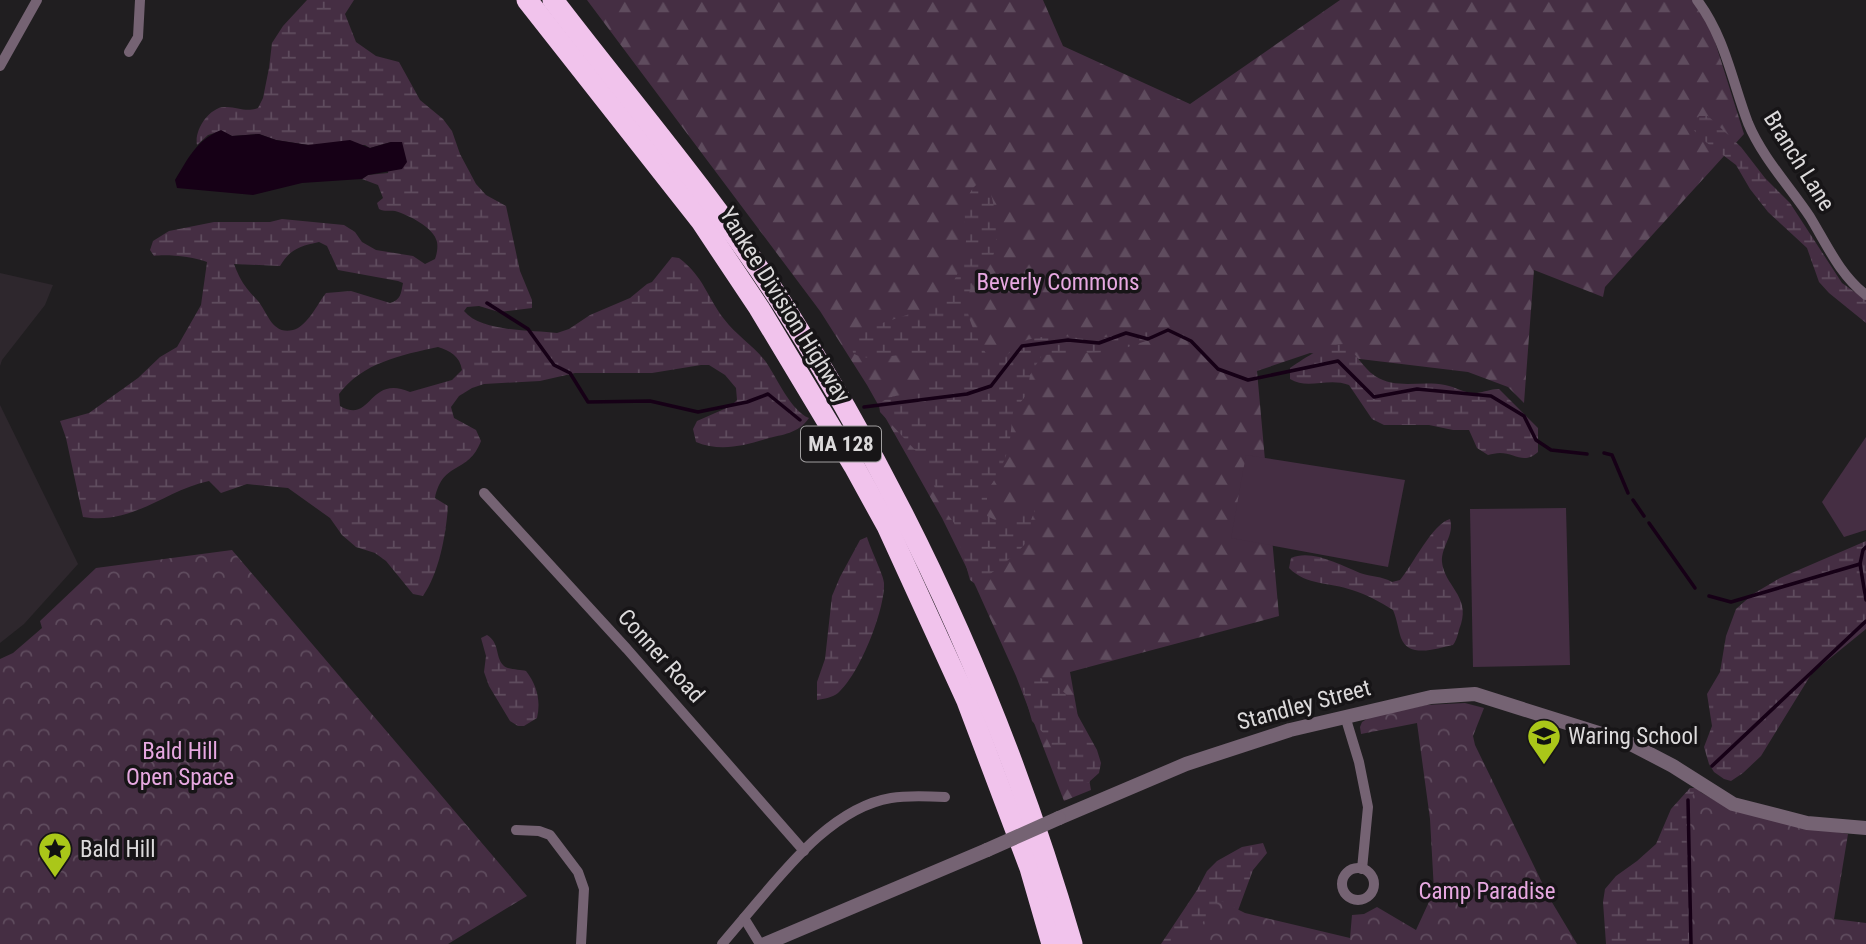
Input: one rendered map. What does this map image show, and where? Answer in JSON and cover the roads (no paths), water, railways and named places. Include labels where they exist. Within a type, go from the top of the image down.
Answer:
[{"type":"highway","name":"Yankee Division Highway","points":[[527,0],[701,220],[759,308],[854,466],[892,537],[967,701],[1030,868],[1052,944]]},
{"type":"highway","name":"Yankee Division Highway","points":[[553,0],[712,204],[781,302],[856,426],[914,536],[1001,730],[1050,866],[1072,944]]},
{"type":"street","points":[[0,66],[37,0]]},
{"type":"street","points":[[130,52],[138,37],[140,0]]},
{"type":"street","name":"Branch Lane","points":[[1697,0],[1711,18],[1726,53],[1734,86],[1750,127],[1811,219],[1827,249],[1857,288],[1866,295]]},
{"type":"street","name":"Conner Road","points":[[484,493],[627,649],[804,851]]},
{"type":"street","name":"Standley Street","points":[[763,944],[1197,760],[1290,730],[1431,697],[1475,694],[1627,742],[1733,804],[1807,823],[1866,828]]},
{"type":"street","points":[[1345,716],[1359,761],[1368,807],[1363,869]]},
{"type":"street","points":[[722,944],[804,851],[830,827],[870,803],[904,796],[945,797]]},
{"type":"street","points":[[516,830],[539,831],[550,835],[578,872],[584,889],[581,944]]},
{"type":"street","points":[[744,918],[763,944]]},
{"type":"waterway","points":[[487,303],[528,329],[554,365],[570,373],[588,402],[650,401],[698,412],[747,402],[768,394],[800,420]]},
{"type":"waterway","points":[[864,407],[967,394],[991,386],[1022,346],[1068,340],[1099,343],[1126,333],[1148,339],[1168,330],[1191,341],[1218,369],[1248,380],[1338,361],[1374,397],[1417,389],[1491,396],[1524,416],[1536,440],[1551,450],[1587,454]]},
{"type":"waterway","points":[[1604,453],[1612,455],[1628,493]]},
{"type":"waterway","points":[[1633,500],[1644,516]]},
{"type":"waterway","points":[[1649,523],[1695,588]]},
{"type":"waterway","points":[[1866,547],[1860,564],[1866,600]]},
{"type":"waterway","points":[[1709,596],[1731,602],[1860,564]]},
{"type":"waterway","points":[[1712,766],[1866,621]]},
{"type":"waterway","points":[[1688,800],[1691,944]]},
{"type":"place","name":"Waring School","points":[[1544,766]]},
{"type":"place","name":"Bald Hill","points":[[55,879]]},
{"type":"park label","name":"Beverly Commons","points":[[1058,282]]},
{"type":"park label","name":"Bald Hill Open Space","points":[[180,764]]},
{"type":"park label","name":"Camp Paradise","points":[[1487,891]]}]
